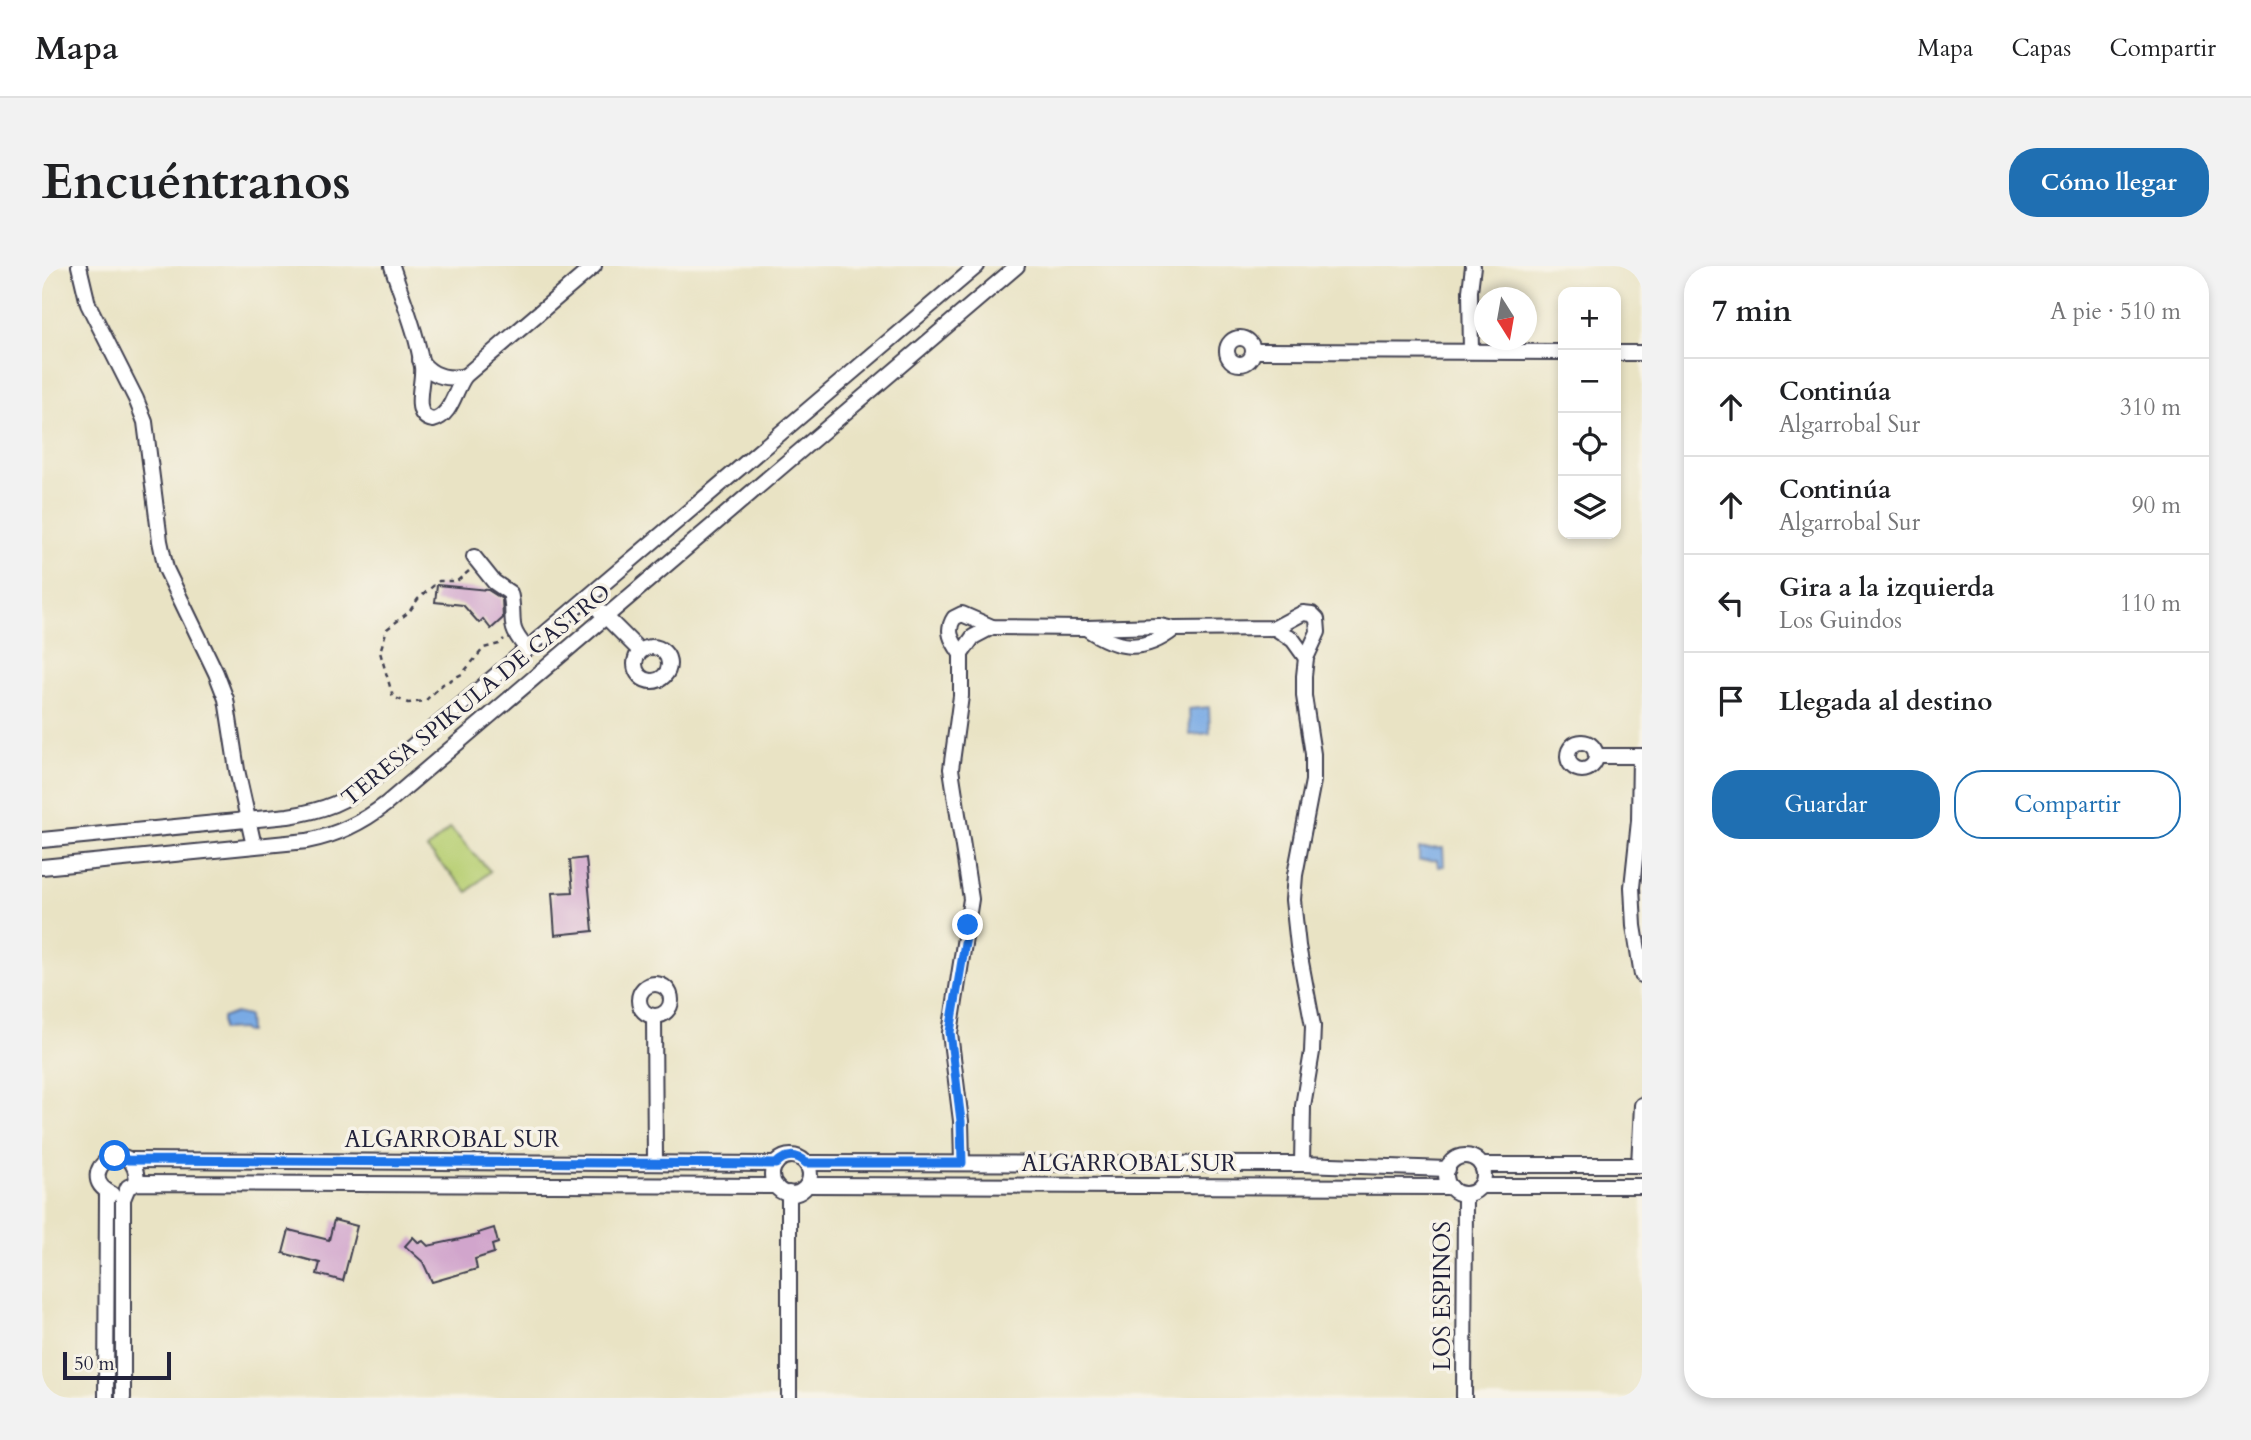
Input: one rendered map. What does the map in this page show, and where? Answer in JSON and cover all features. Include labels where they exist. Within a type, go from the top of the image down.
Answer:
[{"type":"street","points":[[79,266],[88,304],[145,422],[166,569],[226,699],[237,770],[254,846]]},
{"type":"street","points":[[393,266],[420,360],[422,374],[419,406],[427,419],[438,419],[446,413],[465,376],[594,266]]},
{"type":"street","name":"TERESA SPIKULA DE CASTRO","points":[[42,840],[312,813],[348,799],[977,266]]},
{"type":"street","name":"TERESA SPIKULA DE CASTRO","points":[[42,867],[323,838],[364,820],[397,796],[1017,266]]},
{"type":"street","points":[[1471,351],[1470,291],[1473,266]]},
{"type":"street","points":[[1254,351],[1558,352]]},
{"type":"street","points":[[1621,353],[1642,353]]},
{"type":"street","points":[[420,360],[429,371],[442,377],[465,376]]},
{"type":"street","points":[[850,374],[866,394]]},
{"type":"street","points":[[476,560],[494,582],[510,593],[514,607],[512,625],[527,649]]},
{"type":"street","points":[[587,597],[640,651]]},
{"type":"street","points":[[962,1163],[961,1121],[950,1032],[971,899],[951,769],[961,696],[961,654],[949,633],[954,618],[965,615],[992,626],[1086,628],[1105,640],[1122,646],[1148,643],[1174,629],[1275,628],[1303,613],[1315,616],[1319,623],[1318,632],[1306,658],[1304,696],[1313,754],[1313,781],[1293,900],[1296,935],[1313,1026],[1312,1052],[1303,1106],[1302,1164]]},
{"type":"street","points":[[961,654],[973,638],[992,626]]},
{"type":"street","points":[[1275,628],[1293,640],[1306,658]]},
{"type":"street","points":[[1595,756],[1641,756],[1639,821],[1632,887],[1634,926],[1642,975]]},
{"type":"street","points":[[654,1016],[655,1162]]},
{"type":"street","points":[[1481,1165],[1641,1164],[1642,1105]]},
{"type":"street","name":"ALGARROBAL SUR","points":[[106,1398],[107,1191],[99,1179],[102,1162],[115,1156],[128,1160],[776,1164]]},
{"type":"street","points":[[783,1190],[799,1191],[807,1185],[810,1174],[806,1163],[798,1157],[788,1156],[776,1164],[773,1172],[783,1190],[789,1398]]},
{"type":"street","points":[[1464,1157],[1474,1159],[1481,1165],[1484,1175],[1481,1186],[1474,1192],[1465,1194],[1451,1187],[1447,1178],[1448,1169],[1454,1161],[1464,1157]]},
{"type":"street","points":[[123,1398],[123,1195],[128,1187],[137,1182],[135,1169],[128,1160]]},
{"type":"street","name":"ALGARROBAL SUR","points":[[806,1163],[1302,1164],[1448,1169]]},
{"type":"street","name":"ALGARROBAL SUR","points":[[137,1182],[783,1190]]},
{"type":"street","name":"ALGARROBAL SUR","points":[[807,1185],[1451,1187]]},
{"type":"street","points":[[1481,1186],[1642,1186]]},
{"type":"street","points":[[107,1191],[123,1195]]},
{"type":"street","name":"LOS ESPINOS","points":[[1464,1398],[1465,1194]]},
{"type":"path","points":[[476,560],[457,581],[439,582],[418,599],[409,612],[387,629],[380,652],[393,696],[408,703],[425,701],[443,684],[462,674],[484,648],[499,643],[514,630]]},
{"type":"green space","points":[[450,828],[490,871],[468,892],[427,849]]},
{"type":"water","points":[[1209,707],[1210,733],[1190,735],[1189,709]]},
{"type":"water","points":[[1443,848],[1444,866],[1438,867],[1437,860],[1419,861],[1419,849]]},
{"type":"water","points":[[235,1013],[248,1016],[249,1032],[242,1029],[222,1030],[222,1018]]},
{"type":"building","points":[[437,585],[488,590],[502,599],[503,618],[491,629],[483,619],[479,623],[463,605],[435,602]]},
{"type":"building","points":[[586,858],[593,931],[555,935],[552,893],[573,892],[570,860]]},
{"type":"building","points":[[334,1220],[357,1226],[343,1281],[317,1274],[320,1263],[283,1253],[289,1230],[329,1240]]},
{"type":"building","points":[[494,1228],[498,1243],[492,1245],[494,1253],[475,1259],[477,1269],[432,1282],[423,1262],[405,1246],[413,1237],[428,1246],[479,1235],[478,1233]]},
{"type":"route","points":[[115,1156],[128,1160],[776,1164],[779,1160],[793,1156],[806,1163],[962,1163],[961,1121],[950,1032],[968,925]]}]
